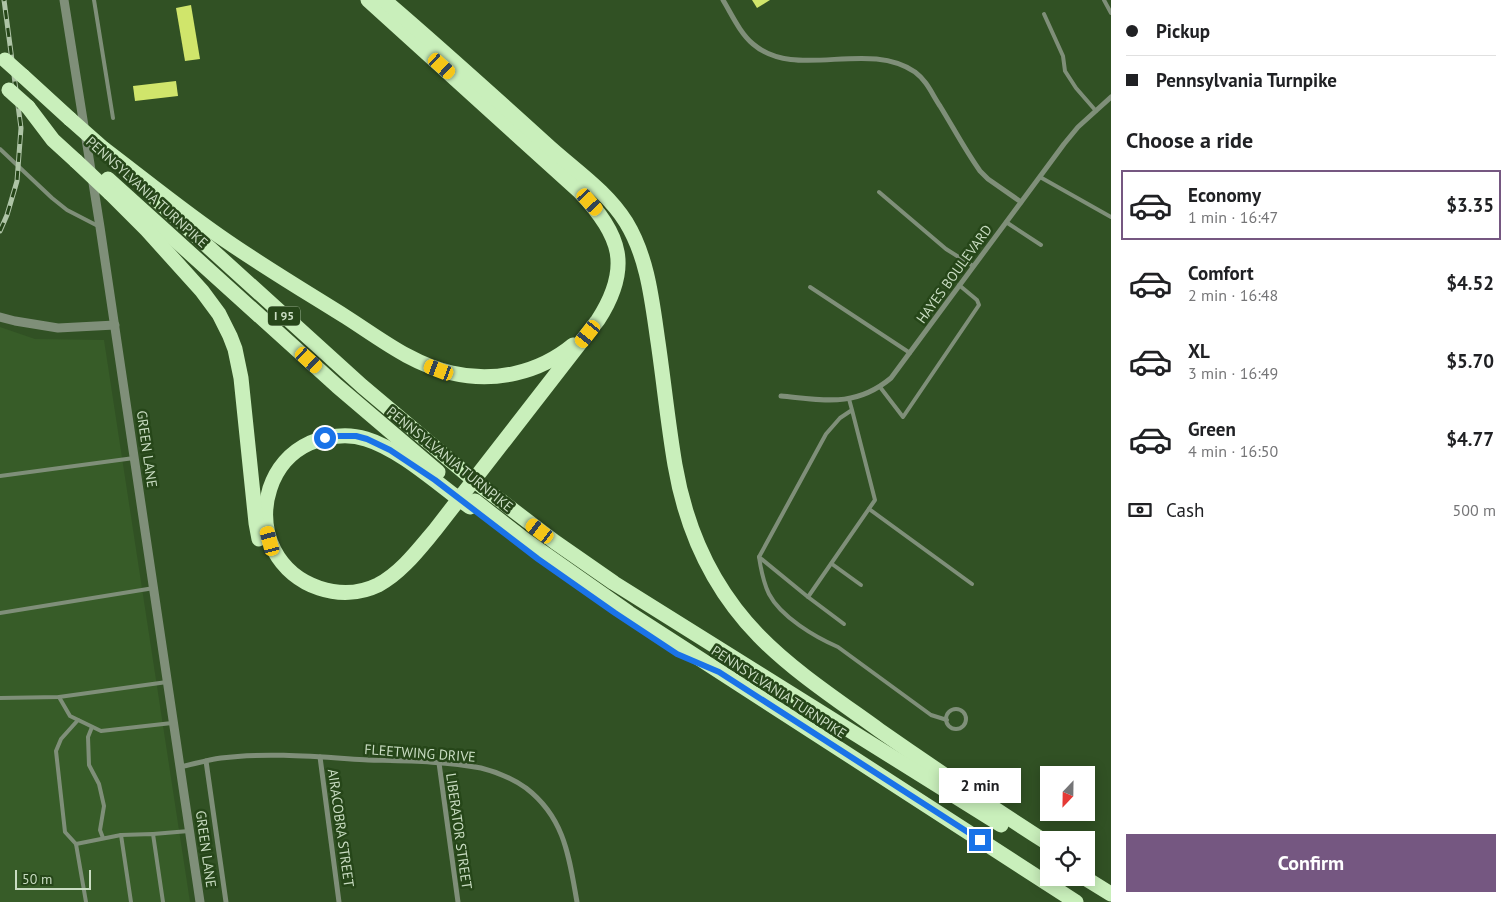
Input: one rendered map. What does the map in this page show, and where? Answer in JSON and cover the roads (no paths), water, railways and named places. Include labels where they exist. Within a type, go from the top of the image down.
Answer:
[{"type":"highway","points":[[368,0],[590,202],[605,221],[617,250],[617,280],[610,300],[598,320],[435,530],[402,567],[379,584],[362,590],[344,592],[325,590],[307,583],[292,572],[279,558],[270,541],[266,521],[266,501],[276,475],[289,458],[305,446],[325,438],[356,436],[379,444],[458,492]]},
{"type":"highway","points":[[384,0],[606,196],[633,234],[649,281],[675,463],[684,504],[697,544],[726,596],[758,635],[812,680],[950,779],[1040,838]]},
{"type":"highway","name":"PENNSYLVANIA TURNPIKE","points":[[3,58],[104,149],[170,214],[341,368],[418,435],[484,488],[555,542],[614,583],[1040,849]]},
{"type":"highway","name":"PENNSYLVANIA TURNPIKE","points":[[5,86],[109,186],[472,504],[629,613],[1076,902]]},
{"type":"highway","points":[[104,149],[210,230],[244,253],[391,346],[439,370],[474,377],[498,376],[520,372],[541,365],[556,357],[588,334]]},
{"type":"highway","points":[[109,186],[202,291],[219,314],[230,336],[235,349],[241,378],[256,523],[260,542],[268,559],[280,574],[303,591],[330,601],[352,602],[372,597],[390,588],[419,561],[598,336],[617,308],[625,290],[628,270],[625,240],[616,219],[608,208],[569,165]]},
{"type":"highway","points":[[1095,874],[1111,884]]},
{"type":"highway","points":[[1095,884],[1111,894]]},
{"type":"street","name":"GREEN LANE","points":[[64,0],[115,325],[200,902]]},
{"type":"street","points":[[723,0],[753,44],[772,55],[789,60],[882,59],[902,65],[915,72],[929,87],[980,171],[988,179],[1021,202]]},
{"type":"street","name":"HAYES BOULEVARD","points":[[781,396],[830,401],[861,396],[880,387],[899,369],[1064,144],[1078,127],[1111,97]]},
{"type":"street","points":[[0,317],[58,328],[115,325]]},
{"type":"street","name":"FLEETWING DRIVE","points":[[180,767],[233,757],[320,757],[439,763],[482,769],[510,778],[526,788],[542,803],[553,818],[565,843],[577,902]]},
{"type":"street","name":"AIRACOBRA STREET","points":[[320,757],[339,902]]},
{"type":"street","points":[[206,761],[226,902]]},
{"type":"street","name":"LIBERATOR STREET","points":[[439,763],[458,902]]},
{"type":"lane","points":[[94,0],[113,118]]},
{"type":"lane","points":[[1104,0],[1111,13]]},
{"type":"lane","points":[[1044,14],[1063,56],[1065,72],[1076,88],[1096,110]]},
{"type":"lane","points":[[0,149],[67,210],[100,227]]},
{"type":"lane","points":[[1040,177],[1111,217]]},
{"type":"lane","points":[[879,192],[946,249],[973,266]]},
{"type":"lane","points":[[1006,222],[1042,245]]},
{"type":"lane","points":[[880,387],[903,417],[979,305],[977,300],[959,285]]},
{"type":"lane","points":[[810,287],[910,353]]},
{"type":"lane","points":[[808,597],[876,500],[849,399]]},
{"type":"lane","points":[[852,410],[840,418],[826,434],[759,557],[762,579],[770,595],[782,610],[799,624],[824,641],[838,647],[931,715],[947,720],[952,728],[959,728],[964,725],[966,719],[964,713],[956,709],[948,714],[947,720]]},
{"type":"lane","points":[[0,476],[134,458]]},
{"type":"lane","points":[[869,509],[972,584]]},
{"type":"lane","points":[[759,557],[844,624]]},
{"type":"lane","points":[[832,564],[861,585]]},
{"type":"lane","points":[[0,613],[154,588]]},
{"type":"lane","points":[[0,698],[59,698],[168,682]]},
{"type":"lane","points":[[59,698],[70,716],[101,731],[174,723]]},
{"type":"lane","points":[[78,720],[61,738],[56,751],[65,832],[76,844],[86,902]]},
{"type":"lane","points":[[92,727],[88,737],[89,765],[99,784],[104,806],[100,830],[103,838]]},
{"type":"lane","points":[[76,844],[120,835],[190,831]]},
{"type":"lane","points":[[153,834],[163,902]]},
{"type":"lane","points":[[120,835],[131,902]]},
{"type":"railway","points":[[0,231],[17,181],[21,128],[4,0]]}]
